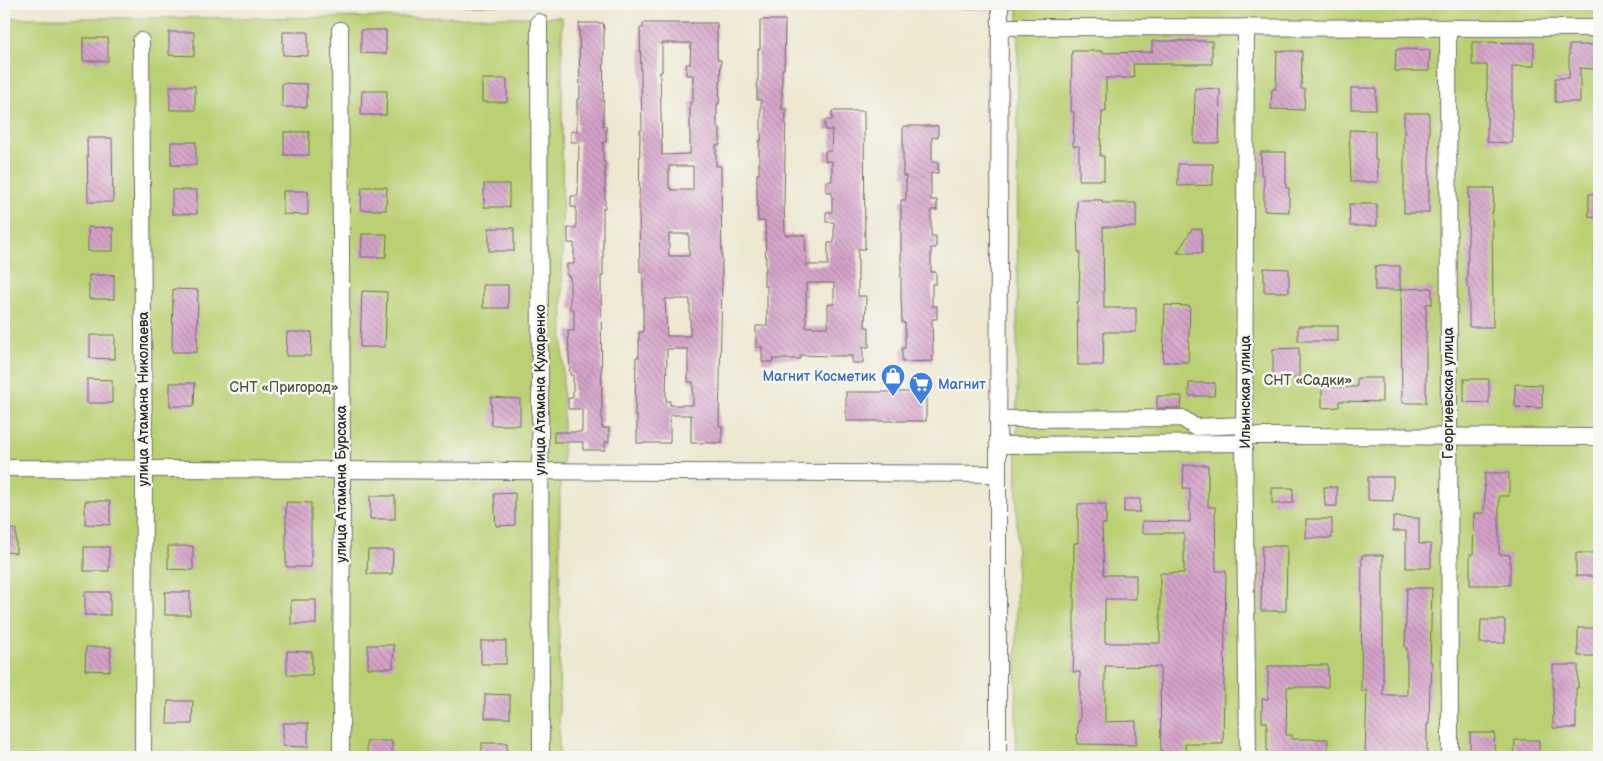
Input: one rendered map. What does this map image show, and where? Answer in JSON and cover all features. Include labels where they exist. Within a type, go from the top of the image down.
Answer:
[{"type":"street","points":[[998,757],[1000,4]]},
{"type":"street","name":"улица Атамана Кухаренко","points":[[538,22],[541,757]]},
{"type":"street","name":"Ильинская улица","points":[[1246,26],[1245,435],[1248,757]]},
{"type":"street","points":[[1000,27],[1599,28]]},
{"type":"street","name":"Георгиевская улица","points":[[1448,29],[1450,757]]},
{"type":"street","name":"улица Атамана Бурсака","points":[[340,30],[341,757]]},
{"type":"street","name":"улица Атамана Николаева","points":[[141,42],[144,470],[143,757]]},
{"type":"street","points":[[998,419],[1182,418],[1195,427],[1245,435]]},
{"type":"street","points":[[998,445],[1245,435],[1599,437]]},
{"type":"street","points":[[4,468],[998,474]]},
{"type":"green space","points":[[336,4],[1016,4],[1016,9]]},
{"type":"green space","name":"СНТ «Садки»","points":[[1018,4],[1599,4],[1599,757],[1016,757]]},
{"type":"green space","name":"СНТ «Пригород»","points":[[562,17],[563,463],[560,472],[559,757],[4,757],[4,18]]},
{"type":"building","points":[[760,20],[785,20],[782,109],[786,109],[785,235],[805,235],[806,265],[828,265],[828,243],[834,243],[834,222],[826,222],[826,212],[832,212],[832,192],[826,192],[826,181],[832,181],[832,161],[825,161],[825,151],[831,151],[832,130],[825,130],[825,120],[832,120],[832,111],[864,111],[865,249],[858,249],[858,296],[866,296],[865,327],[869,327],[869,347],[863,347],[863,363],[852,363],[852,356],[800,355],[800,359],[773,359],[773,362],[762,362],[762,347],[756,347],[756,326],[767,326],[767,286],[764,286],[764,271],[766,271],[765,221],[758,221],[757,192],[759,141],[761,141],[761,100],[757,100],[758,49],[760,49]],"holes":[[[806,283],[834,283],[834,304],[828,304],[828,327],[806,327]]]},
{"type":"building","points":[[579,23],[603,23],[604,29],[603,126],[606,126],[606,142],[603,142],[605,208],[603,208],[603,276],[601,276],[602,428],[609,428],[609,442],[605,442],[605,450],[583,450],[583,442],[554,442],[554,432],[582,432],[582,409],[568,409],[568,398],[573,398],[573,375],[570,375],[568,331],[574,331],[574,309],[570,309],[570,276],[567,276],[567,264],[574,264],[574,243],[568,243],[568,228],[576,228],[576,207],[571,207],[571,196],[578,196],[579,142],[571,142],[571,131],[577,131],[577,99],[580,99]]},
{"type":"building","points":[[643,23],[717,23],[717,55],[718,60],[721,60],[719,104],[717,104],[717,128],[720,128],[720,145],[716,145],[716,166],[721,166],[722,279],[719,426],[722,426],[722,443],[691,443],[691,415],[670,415],[670,443],[637,443],[637,416],[635,416],[636,357],[639,357],[639,332],[643,332],[643,272],[640,272],[639,212],[640,130],[642,130],[640,28],[643,28]],"holes":[[[662,43],[691,43],[690,64],[686,64],[686,75],[693,75],[693,102],[690,102],[690,154],[662,155],[660,72],[662,72]],[[669,166],[693,166],[693,190],[671,190],[669,188]],[[669,234],[689,234],[689,256],[669,256]],[[665,299],[690,299],[690,336],[667,336]],[[667,349],[688,349],[688,382],[693,382],[693,405],[670,405],[670,401],[666,401]]]},
{"type":"building","points":[[361,30],[386,30],[386,54],[361,53]]},
{"type":"building","points":[[169,32],[194,32],[194,56],[169,55]]},
{"type":"building","points":[[283,32],[308,32],[308,56],[283,55]]},
{"type":"building","points":[[83,38],[108,38],[108,61],[83,61]]},
{"type":"building","points":[[1152,41],[1212,41],[1212,64],[1133,64],[1134,78],[1106,78],[1106,112],[1102,112],[1100,156],[1104,156],[1104,180],[1079,180],[1079,146],[1073,146],[1074,112],[1071,112],[1072,51],[1102,51],[1102,53],[1152,52]]},
{"type":"building","points":[[1472,42],[1534,43],[1534,66],[1512,66],[1512,143],[1487,142],[1487,65],[1472,65]]},
{"type":"building","points":[[1569,45],[1594,45],[1594,69],[1580,68],[1580,102],[1555,102],[1555,78],[1569,78]]},
{"type":"building","points":[[1396,49],[1430,50],[1429,71],[1395,71]]},
{"type":"building","points":[[1277,51],[1302,51],[1301,89],[1305,89],[1304,110],[1271,109],[1272,89],[1276,89]]},
{"type":"building","points":[[482,79],[507,79],[507,102],[482,102]]},
{"type":"building","points":[[282,83],[307,84],[307,107],[282,107]]},
{"type":"building","points":[[170,86],[195,86],[195,110],[170,110]]},
{"type":"building","points":[[1195,88],[1220,89],[1219,143],[1194,143]]},
{"type":"building","points":[[1351,88],[1376,88],[1376,109],[1351,109]]},
{"type":"building","points":[[362,91],[387,91],[386,115],[361,115]]},
{"type":"building","points":[[1404,113],[1429,113],[1429,213],[1404,213]]},
{"type":"building","points":[[903,126],[938,126],[938,137],[932,137],[932,162],[938,162],[938,173],[931,173],[931,200],[937,200],[937,210],[931,210],[931,236],[936,236],[936,248],[931,248],[931,272],[936,272],[936,284],[932,284],[932,306],[937,306],[937,319],[932,319],[933,361],[902,362],[902,348],[905,348],[905,323],[902,323],[901,296],[901,200],[906,200],[906,176],[903,176]]},
{"type":"building","points":[[1349,130],[1375,131],[1375,160],[1377,160],[1378,182],[1351,182]]},
{"type":"building","points":[[284,132],[309,132],[309,155],[284,155]]},
{"type":"building","points":[[87,138],[112,138],[113,202],[88,202]]},
{"type":"building","points":[[171,142],[196,142],[196,165],[171,165]]},
{"type":"building","points":[[1261,152],[1286,152],[1286,188],[1289,188],[1289,212],[1264,211],[1264,175],[1261,175]]},
{"type":"building","points":[[1178,164],[1213,164],[1213,185],[1178,186]]},
{"type":"building","points":[[484,184],[509,184],[509,207],[484,207]]},
{"type":"building","points":[[362,187],[387,187],[386,210],[361,210]]},
{"type":"building","points":[[1469,188],[1494,188],[1492,212],[1493,327],[1469,327],[1469,288],[1467,288]]},
{"type":"building","points":[[172,190],[197,190],[197,214],[172,214]]},
{"type":"building","points":[[283,191],[308,191],[308,215],[283,214]]},
{"type":"building","points":[[1589,194],[1599,194],[1599,218],[1589,217]]},
{"type":"building","points":[[1077,200],[1102,200],[1102,203],[1136,203],[1136,227],[1103,227],[1104,308],[1136,308],[1136,332],[1104,332],[1103,365],[1078,365],[1077,302],[1079,302],[1080,252],[1078,252]]},
{"type":"building","points":[[1349,204],[1377,204],[1377,226],[1350,226]]},
{"type":"building","points":[[88,227],[113,228],[113,251],[88,251]]},
{"type":"building","points":[[489,228],[514,228],[514,251],[489,251]]},
{"type":"building","points":[[1192,229],[1202,229],[1202,253],[1177,253]]},
{"type":"building","points":[[362,234],[387,234],[386,257],[361,257]]},
{"type":"building","points":[[1375,266],[1400,266],[1400,290],[1375,290]]},
{"type":"building","points":[[1264,268],[1289,269],[1289,292],[1264,292]]},
{"type":"building","points":[[89,275],[114,275],[114,299],[89,299]]},
{"type":"building","points":[[483,285],[508,285],[508,308],[483,308]]},
{"type":"building","points":[[1432,288],[1432,304],[1426,304],[1426,403],[1402,403],[1401,289]]},
{"type":"building","points":[[173,289],[198,290],[197,352],[172,352]]},
{"type":"building","points":[[362,291],[387,292],[385,347],[360,347]]},
{"type":"building","points":[[1165,305],[1190,306],[1188,362],[1163,362]]},
{"type":"building","points":[[1298,326],[1338,326],[1338,341],[1298,341]]},
{"type":"building","points":[[287,332],[312,332],[311,356],[286,356]]},
{"type":"building","points":[[90,335],[115,335],[115,359],[90,358]]},
{"type":"building","points":[[1299,348],[1299,378],[1273,378],[1273,349]]},
{"type":"building","points":[[1357,378],[1382,378],[1382,402],[1339,401],[1339,407],[1322,408],[1322,387],[1357,387]]},
{"type":"building","points":[[87,379],[112,380],[112,403],[87,403]]},
{"type":"building","points":[[1464,379],[1489,379],[1489,403],[1464,402]]},
{"type":"building","points":[[170,383],[195,383],[194,406],[170,406]]},
{"type":"building","points":[[1189,383],[1215,383],[1214,396],[1189,396]]},
{"type":"building","points":[[1515,384],[1542,385],[1542,408],[1515,407]]},
{"type":"building","points":[[846,392],[926,392],[926,421],[846,421]]},
{"type":"building","points":[[1157,396],[1182,396],[1181,408],[1157,408]]},
{"type":"building","points":[[491,397],[520,399],[520,425],[491,425]]},
{"type":"building","points":[[1184,465],[1208,465],[1208,507],[1215,507],[1216,571],[1226,571],[1223,744],[1185,744],[1185,757],[1161,757],[1160,667],[1105,666],[1105,722],[1136,721],[1136,745],[1077,744],[1078,721],[1080,721],[1080,672],[1073,672],[1074,543],[1078,543],[1078,504],[1106,504],[1106,524],[1102,524],[1104,575],[1136,575],[1136,599],[1105,599],[1105,643],[1160,643],[1160,573],[1184,573],[1184,533],[1142,533],[1142,521],[1190,522],[1190,488],[1183,488]]},
{"type":"building","points":[[1485,473],[1509,473],[1509,496],[1499,496],[1499,554],[1510,555],[1510,585],[1470,585],[1470,554],[1473,554],[1474,513],[1484,513]]},
{"type":"building","points":[[1368,477],[1393,477],[1393,501],[1368,500]]},
{"type":"building","points":[[1324,487],[1337,487],[1337,506],[1325,506]]},
{"type":"building","points":[[1272,488],[1293,488],[1293,503],[1272,504]]},
{"type":"building","points":[[515,493],[515,525],[496,526],[494,494]]},
{"type":"building","points":[[370,496],[395,496],[395,519],[370,519]]},
{"type":"building","points":[[1124,499],[1140,499],[1140,512],[1124,512]]},
{"type":"building","points":[[85,501],[110,501],[110,525],[85,524]]},
{"type":"building","points":[[286,502],[311,503],[311,567],[286,567]]},
{"type":"building","points":[[1393,517],[1419,518],[1419,544],[1431,544],[1431,568],[1406,568],[1406,531],[1393,531]]},
{"type":"building","points":[[1306,519],[1332,519],[1332,538],[1306,538]]},
{"type":"building","points":[[4,529],[16,529],[16,553],[4,552]]},
{"type":"building","points":[[168,546],[193,546],[193,570],[168,569]]},
{"type":"building","points":[[1262,546],[1287,546],[1286,611],[1261,611]]},
{"type":"building","points":[[84,547],[109,547],[109,571],[84,571]]},
{"type":"building","points":[[368,550],[393,550],[392,574],[367,574]]},
{"type":"building","points":[[1576,553],[1599,553],[1599,576],[1576,576]]},
{"type":"building","points":[[1362,555],[1383,555],[1383,695],[1407,695],[1407,648],[1405,648],[1407,588],[1432,588],[1430,662],[1432,662],[1429,724],[1427,724],[1427,757],[1365,757],[1367,691],[1361,691]]},
{"type":"building","points":[[85,592],[110,592],[110,615],[85,615]]},
{"type":"building","points":[[165,592],[190,592],[190,615],[165,615]]},
{"type":"building","points":[[291,600],[316,600],[316,624],[291,624]]},
{"type":"building","points":[[1481,620],[1505,620],[1505,643],[1480,643]]},
{"type":"building","points":[[1578,628],[1599,628],[1599,656],[1578,656]]},
{"type":"building","points":[[481,641],[506,641],[506,664],[481,664]]},
{"type":"building","points":[[368,645],[394,645],[393,668],[368,668]]},
{"type":"building","points":[[86,647],[111,647],[110,671],[85,670]]},
{"type":"building","points":[[287,651],[312,652],[312,675],[287,675]]},
{"type":"building","points":[[1328,665],[1328,687],[1287,687],[1286,735],[1292,735],[1292,739],[1328,739],[1328,757],[1267,757],[1267,722],[1262,722],[1262,699],[1268,699],[1268,666]]},
{"type":"building","points":[[1553,665],[1578,665],[1576,728],[1553,728]]},
{"type":"building","points":[[485,694],[510,695],[510,718],[485,718]]},
{"type":"building","points":[[168,701],[193,701],[192,724],[167,724]]},
{"type":"building","points":[[283,723],[308,723],[308,747],[283,746]]},
{"type":"building","points":[[1470,733],[1495,733],[1494,756],[1470,756]]},
{"type":"building","points":[[1515,740],[1539,740],[1539,757],[1514,757]]},
{"type":"building","points":[[367,741],[392,741],[392,757],[367,757]]},
{"type":"building","points":[[482,743],[507,743],[507,757],[482,757]]},
{"type":"place","name":"Магнит Косметик","points":[[893,397]]},
{"type":"place","name":"Магнит","points":[[921,405]]}]
